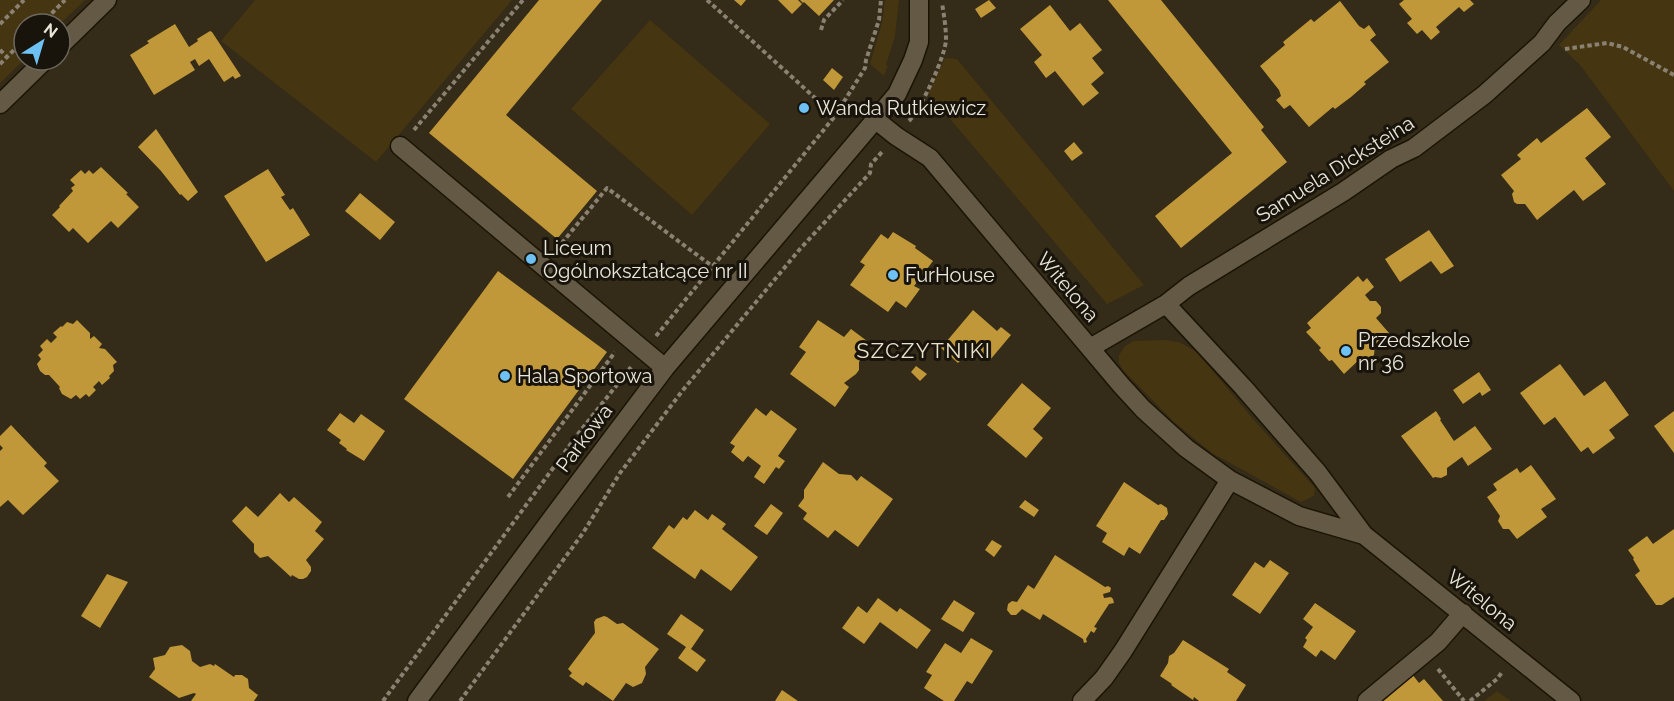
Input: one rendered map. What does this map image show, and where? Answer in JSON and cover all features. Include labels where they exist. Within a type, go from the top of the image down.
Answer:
[{"type":"street","points":[[72,34],[107,0]]},
{"type":"street","name":"Parkowa","points":[[417,701],[665,368],[897,94],[914,60],[919,42],[919,0]]},
{"type":"street","name":"Samuela Dicksteina","points":[[1090,348],[1166,304],[1189,286],[1343,192],[1391,159],[1414,148],[1484,95],[1542,43],[1557,22],[1581,0]]},
{"type":"street","points":[[0,104],[33,72]]},
{"type":"street","name":"Witelona","points":[[876,120],[930,158],[1143,409],[1186,448],[1230,480],[1299,516],[1364,535]]},
{"type":"street","points":[[400,146],[665,368]]},
{"type":"street","name":"Witelona","points":[[1166,304],[1318,473],[1364,535],[1571,701]]},
{"type":"street","points":[[1082,701],[1104,678],[1123,651],[1230,480]]},
{"type":"street","points":[[1367,701],[1425,654],[1462,614]]},
{"type":"path","points":[[0,24],[24,0]]},
{"type":"path","points":[[52,12],[65,0]]},
{"type":"path","points":[[400,146],[523,0]]},
{"type":"path","points":[[707,0],[835,116]]},
{"type":"path","points":[[821,30],[824,20],[843,0]]},
{"type":"path","points":[[460,701],[583,533],[620,473],[683,390],[800,249],[870,173],[871,164],[913,117],[942,57],[946,42],[942,0]]},
{"type":"path","points":[[1559,50],[1607,43],[1623,47],[1674,75]]},
{"type":"path","points":[[0,50],[7,57]]},
{"type":"path","points":[[0,64],[12,52]]},
{"type":"path","points":[[543,266],[607,188],[712,266]]},
{"type":"path","points":[[508,497],[616,351]]},
{"type":"path","points":[[1425,654],[1464,701]]},
{"type":"path","points":[[1470,701],[1497,679]]},
{"type":"shaded area","points":[[0,0],[85,0],[72,12],[12,12],[12,72],[0,83]]},
{"type":"shaded area","points":[[255,0],[512,0],[376,162],[221,41]]},
{"type":"shaded area","points":[[885,0],[899,0],[895,36],[884,76],[870,64],[882,23]]},
{"type":"shaded area","points":[[1601,0],[1674,0],[1674,191],[1580,65],[1559,45]]},
{"type":"shaded area","points":[[650,20],[770,124],[692,215],[571,109]]},
{"type":"shaded area","points":[[945,58],[957,59],[1144,285],[1107,304],[928,93]]},
{"type":"shaded area","points":[[1134,341],[1179,342],[1197,352],[1315,488],[1314,496],[1301,502],[1212,453],[1174,422],[1123,370],[1119,363],[1119,355],[1125,346]]},
{"type":"shaded area","points":[[1497,691],[1511,701],[1484,701]]},
{"type":"building","points":[[539,0],[602,0],[506,115],[597,191],[557,239],[429,133]]},
{"type":"building","points":[[734,0],[746,0],[741,6]]},
{"type":"building","points":[[778,0],[798,0],[802,4],[792,14]]},
{"type":"building","points":[[800,0],[834,0],[819,16]]},
{"type":"building","points":[[989,0],[996,8],[981,18],[975,9]]},
{"type":"building","points":[[1108,0],[1161,0],[1264,127],[1261,130],[1287,162],[1181,248],[1155,216],[1232,153]]},
{"type":"building","points":[[1404,0],[1470,0],[1474,4],[1464,12],[1459,7],[1436,27],[1440,32],[1431,40],[1422,30],[1417,34],[1407,23],[1412,19],[1399,4]]},
{"type":"building","points":[[1340,1],[1359,26],[1364,29],[1369,25],[1376,35],[1370,40],[1389,62],[1364,82],[1366,84],[1351,97],[1335,109],[1333,107],[1309,127],[1290,105],[1284,109],[1276,100],[1281,96],[1279,90],[1260,66],[1285,45],[1283,42],[1311,19],[1314,22]]},
{"type":"building","points":[[1050,5],[1070,31],[1080,23],[1102,50],[1092,58],[1104,73],[1091,84],[1099,93],[1083,106],[1055,71],[1046,78],[1034,62],[1042,55],[1020,29]]},
{"type":"building","points":[[175,24],[189,47],[198,41],[197,39],[212,32],[241,76],[235,79],[233,76],[224,82],[209,59],[199,66],[195,59],[190,62],[195,70],[154,95],[130,55],[149,43],[147,41]]},
{"type":"building","points":[[832,68],[843,77],[834,90],[823,80]]},
{"type":"building","points":[[1587,108],[1611,137],[1585,158],[1606,184],[1583,201],[1574,190],[1537,220],[1525,204],[1514,202],[1512,194],[1514,191],[1501,175],[1521,159],[1517,155],[1537,138],[1541,143]]},
{"type":"building","points":[[156,129],[198,192],[188,201],[138,147]]},
{"type":"building","points":[[1074,142],[1083,153],[1072,161],[1064,151]]},
{"type":"building","points":[[101,167],[139,207],[118,228],[111,221],[88,243],[73,228],[69,232],[52,215],[73,191],[71,188],[75,185],[70,180],[81,170],[85,174],[89,170],[93,174]]},
{"type":"building","points":[[268,169],[285,195],[281,197],[290,210],[293,208],[310,235],[266,262],[224,196]]},
{"type":"building","points":[[360,193],[395,222],[380,240],[345,211]]},
{"type":"building","points":[[1429,230],[1454,266],[1441,274],[1431,261],[1400,282],[1385,259]]},
{"type":"building","points":[[893,232],[916,246],[915,248],[933,261],[914,286],[920,289],[906,308],[896,301],[888,312],[850,285],[865,265],[860,262],[881,234],[888,239]]},
{"type":"building","name":"Hala Sportowa","points":[[498,271],[607,352],[513,479],[404,399]]},
{"type":"building","points":[[1358,276],[1363,282],[1367,278],[1374,287],[1365,295],[1381,307],[1381,313],[1376,318],[1389,333],[1375,345],[1374,355],[1370,358],[1361,358],[1344,374],[1319,350],[1321,348],[1306,332],[1311,328],[1307,323]]},
{"type":"building","points":[[973,310],[997,331],[1001,327],[1011,335],[990,360],[973,346],[958,363],[941,348]]},
{"type":"building","points":[[77,320],[90,333],[90,339],[94,336],[102,344],[99,348],[105,349],[117,362],[113,365],[114,371],[109,376],[110,378],[102,385],[99,381],[93,387],[96,390],[89,397],[86,394],[80,399],[76,395],[71,399],[62,394],[60,387],[49,375],[40,371],[37,364],[41,359],[38,355],[43,350],[40,346],[47,339],[51,343],[57,337],[53,333],[61,326],[67,322],[73,324]]},
{"type":"building","points":[[818,320],[844,337],[851,329],[871,344],[859,362],[859,370],[844,383],[849,387],[835,407],[790,374],[806,352],[799,347]]},
{"type":"building","points":[[1560,364],[1584,396],[1605,381],[1629,415],[1609,430],[1615,438],[1593,454],[1588,447],[1581,452],[1555,417],[1544,425],[1520,393]]},
{"type":"building","points":[[916,366],[927,374],[920,381],[911,372]]},
{"type":"building","points":[[1479,372],[1491,390],[1482,396],[1480,392],[1463,404],[1453,390]]},
{"type":"building","points":[[1022,383],[1051,408],[1033,429],[1043,438],[1026,458],[987,425]]},
{"type":"building","points":[[756,408],[766,416],[771,410],[797,429],[778,456],[785,461],[779,469],[776,467],[764,484],[754,477],[761,466],[748,456],[743,462],[731,452],[735,446],[730,443]]},
{"type":"building","points":[[1436,411],[1454,441],[1475,426],[1492,449],[1468,466],[1462,457],[1447,468],[1447,475],[1433,478],[1401,436]]},
{"type":"building","points":[[1674,411],[1674,453],[1654,426]]},
{"type":"building","points":[[340,413],[354,423],[361,414],[385,431],[364,461],[346,450],[339,443],[341,440],[327,430]]},
{"type":"building","points":[[11,425],[47,463],[44,466],[59,481],[23,515],[8,500],[0,507],[0,451],[3,448],[0,445],[0,436]]},
{"type":"building","points":[[823,462],[839,474],[851,475],[857,481],[861,476],[893,499],[858,547],[835,530],[828,538],[803,519],[807,513],[798,506],[804,498],[804,490]]},
{"type":"building","points":[[1531,465],[1556,499],[1541,509],[1547,517],[1517,539],[1509,529],[1503,529],[1498,521],[1500,516],[1487,497],[1497,490],[1493,484],[1517,468],[1520,473]]},
{"type":"building","points":[[1124,482],[1158,505],[1161,504],[1167,508],[1168,514],[1164,520],[1161,520],[1140,554],[1129,547],[1124,556],[1102,542],[1107,533],[1096,526]]},
{"type":"building","points":[[280,493],[289,502],[294,497],[322,522],[315,531],[324,539],[306,560],[311,571],[303,579],[292,575],[291,577],[268,556],[260,558],[254,552],[254,544],[232,521],[246,506],[258,517]]},
{"type":"building","points":[[1025,500],[1039,510],[1034,517],[1019,507]]},
{"type":"building","points":[[771,504],[783,513],[767,535],[754,526]]},
{"type":"building","points":[[695,510],[708,520],[712,514],[726,524],[722,529],[758,557],[731,591],[701,569],[695,579],[652,548],[669,525],[674,529],[683,517],[687,520]]},
{"type":"building","points":[[1674,529],[1674,597],[1662,605],[1656,605],[1635,575],[1640,571],[1628,550],[1647,536],[1653,544]]},
{"type":"building","points":[[992,540],[1002,546],[994,557],[985,550]]},
{"type":"building","points":[[1055,555],[1105,587],[1111,588],[1110,592],[1103,594],[1104,598],[1111,597],[1114,603],[1109,604],[1094,627],[1097,628],[1094,633],[1091,631],[1086,639],[1087,642],[1084,643],[1083,639],[1043,614],[1040,620],[1022,609],[1016,615],[1011,615],[1007,610],[1008,604],[1012,601],[1017,602],[1028,585],[1034,589]]},
{"type":"building","points":[[1270,560],[1289,573],[1260,614],[1232,595],[1255,562],[1264,568]]},
{"type":"building","points":[[107,574],[128,582],[100,628],[81,616]]},
{"type":"building","points":[[878,598],[897,612],[900,608],[931,630],[917,649],[880,622],[864,644],[842,628],[858,606],[867,613]]},
{"type":"building","points":[[954,600],[975,613],[963,632],[941,619]]},
{"type":"building","points":[[1315,603],[1356,631],[1335,660],[1321,650],[1316,657],[1303,647],[1307,640],[1305,638],[1313,627],[1303,619]]},
{"type":"building","points":[[681,614],[704,630],[691,649],[706,660],[697,672],[678,658],[686,647],[667,634]]},
{"type":"building","points":[[604,616],[617,624],[623,623],[659,649],[645,667],[646,674],[642,683],[633,687],[626,683],[613,701],[586,682],[583,686],[569,676],[572,673],[568,669],[595,633],[596,619]]},
{"type":"building","points":[[971,638],[993,651],[972,684],[967,681],[954,701],[944,701],[924,688],[932,675],[926,672],[945,643],[961,653]]},
{"type":"building","points":[[1183,640],[1229,669],[1227,672],[1246,685],[1236,701],[1199,701],[1194,697],[1193,700],[1160,676],[1168,663],[1169,656]]},
{"type":"building","points":[[182,645],[190,651],[192,661],[200,667],[215,664],[234,677],[242,675],[248,679],[249,688],[258,695],[254,701],[191,701],[196,694],[179,698],[149,677],[155,669],[153,658],[165,655],[170,647]]},
{"type":"building","points":[[1412,674],[1419,683],[1424,679],[1443,701],[1377,701]]},
{"type":"building","points":[[782,690],[798,701],[775,701]]},
{"type":"place","name":"Wanda Rutkiewicz","points":[[804,108]]},
{"type":"place","name":"Liceum Ogólnokształcące nr II","points":[[531,259]]},
{"type":"place","name":"FurHouse","points":[[893,275]]},
{"type":"place","name":"Przedszkole nr 36","points":[[1346,351]]},
{"type":"place","name":"Hala Sportowa","points":[[505,376]]},
{"type":"district","name":"SZCZYTNIKI","points":[[924,350]]}]
